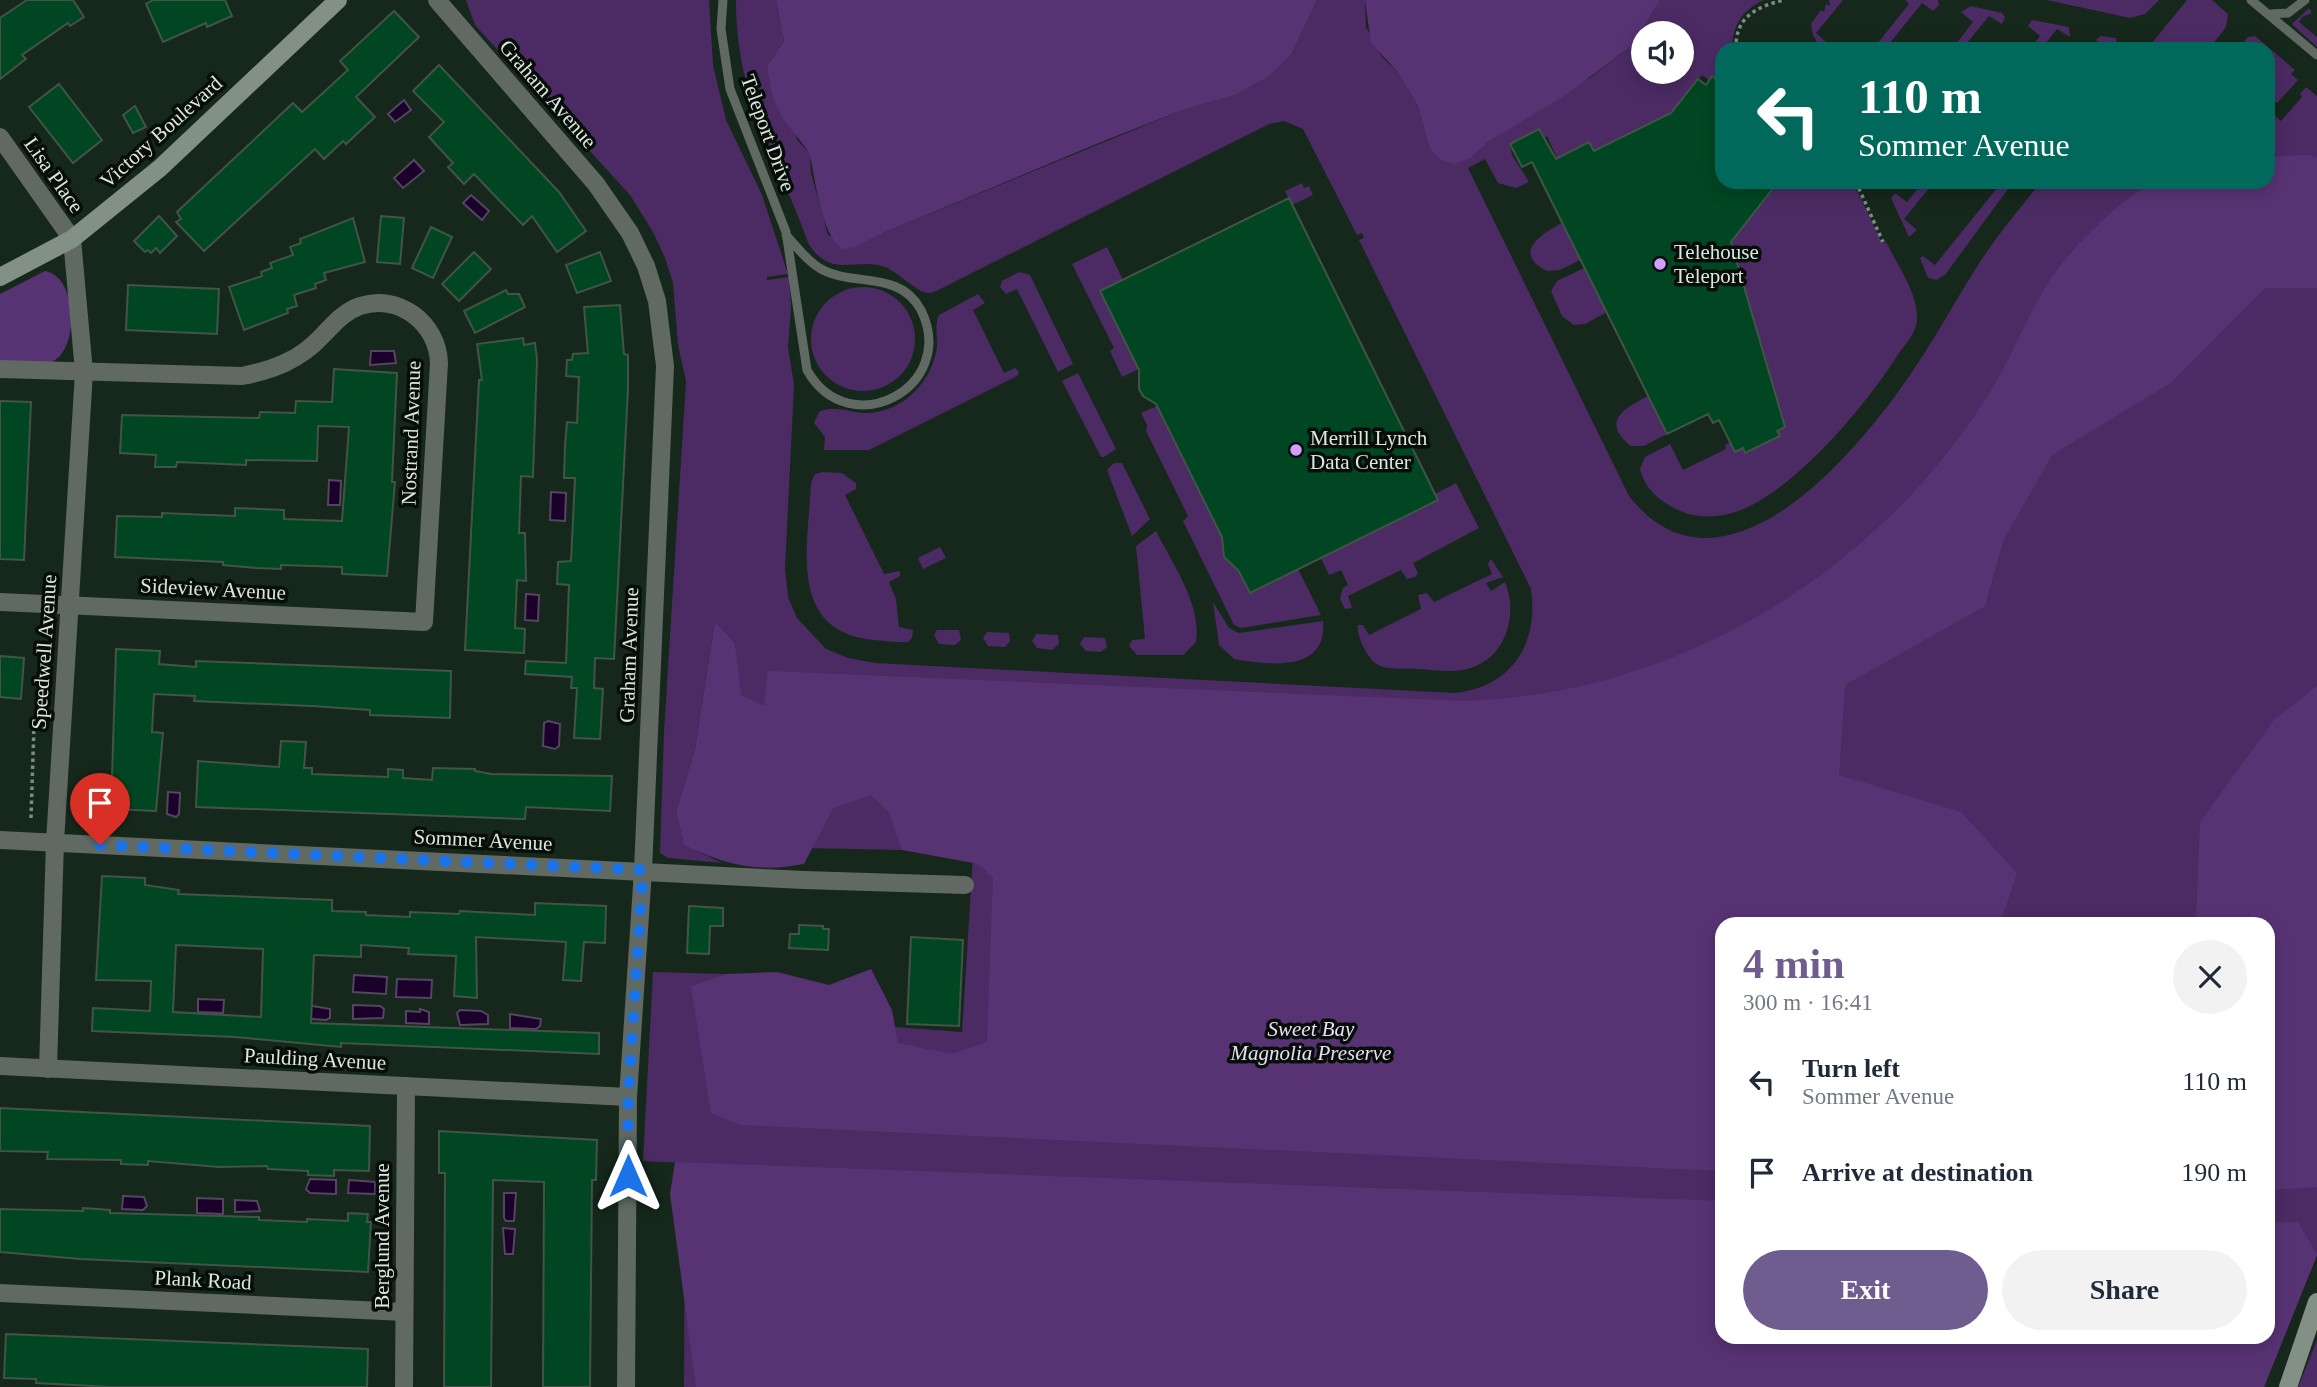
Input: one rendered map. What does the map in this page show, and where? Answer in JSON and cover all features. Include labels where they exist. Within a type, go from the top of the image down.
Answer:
[{"type":"main road","name":"Victory Boulevard","points":[[0,277],[72,239],[160,168],[338,0]]},
{"type":"main road","points":[[2288,1387],[2317,1302]]},
{"type":"street","name":"Graham Avenue","points":[[437,0],[612,204],[646,266],[657,301],[665,366],[643,870],[628,1097],[626,1387]]},
{"type":"street","name":"Lisa Place","points":[[0,136],[6,156],[72,239]]},
{"type":"street","name":"Speedwell Avenue","points":[[48,1069],[55,842],[84,372],[72,239]]},
{"type":"street","name":"Nostrand Avenue","points":[[0,369],[242,376],[267,371],[289,362],[309,349],[344,313],[360,306],[387,303],[418,318],[436,344],[439,363],[424,622]]},
{"type":"street","name":"Sideview Avenue","points":[[0,602],[424,622]]},
{"type":"street","name":"Sommer Avenue","points":[[0,840],[965,885]]},
{"type":"street","name":"Paulding Avenue","points":[[0,1066],[628,1097]]},
{"type":"street","name":"Berglund Avenue","points":[[404,1387],[406,1086]]},
{"type":"street","name":"Plank Road","points":[[0,1293],[404,1312]]},
{"type":"lane","name":"Teleport Drive","points":[[723,0],[721,29],[730,89],[786,235],[796,280],[803,358],[814,383],[842,402],[860,405],[880,404],[901,395],[914,383],[928,348],[922,311],[914,301],[887,282],[823,270],[786,235]]},
{"type":"lane","points":[[2252,0],[2317,55]]},
{"type":"lane","points":[[2271,14],[2288,13],[2305,0]]},
{"type":"path","points":[[1737,42],[1739,27],[1750,13],[1767,4],[1784,0]]},
{"type":"path","points":[[1859,189],[1883,242]]},
{"type":"path","points":[[31,818],[34,726]]},
{"type":"green space","name":"Sweet Bay Magnolia Preserve","points":[[466,0],[709,0],[713,65],[726,120],[762,195],[788,274],[767,277],[767,280],[789,277],[791,308],[788,347],[794,385],[785,569],[788,597],[797,618],[826,649],[848,658],[875,663],[1455,693],[1492,682],[1517,660],[1530,628],[1531,589],[1359,240],[1364,238],[1362,233],[1357,235],[1303,129],[1284,121],[1269,124],[938,290],[924,292],[885,267],[835,264],[818,255],[809,245],[760,127],[751,98],[738,36],[736,0],[776,0],[784,41],[767,66],[798,141],[810,154],[811,173],[828,235],[856,247],[883,233],[1180,111],[1235,95],[1292,53],[1317,0],[1365,0],[1366,27],[1382,57],[1397,71],[1418,106],[1429,147],[1472,157],[1488,142],[1591,77],[1631,46],[1631,84],[1694,84],[1694,21],[1648,21],[1660,0],[1764,0],[1750,8],[1740,19],[1733,42],[1715,42],[1715,78],[1713,76],[1709,80],[1702,75],[1671,113],[1594,151],[1589,142],[1567,153],[1561,167],[1547,136],[1544,138],[1539,129],[1510,144],[1512,155],[1529,182],[1516,188],[1498,183],[1485,159],[1468,168],[1629,496],[1666,528],[1705,538],[1745,530],[1784,509],[1822,479],[1856,444],[1910,375],[1987,252],[2035,189],[2275,189],[2275,116],[2281,121],[2302,97],[2300,94],[2306,87],[2317,96],[2317,1255],[2264,1387],[684,1387],[685,1163],[643,1161],[653,972],[726,974],[692,986],[777,1018],[962,1032],[973,856],[902,850],[753,847],[735,643],[715,621],[695,749],[676,812],[684,845],[722,863],[668,858],[660,853],[664,732],[686,381],[678,345],[673,283],[653,232],[630,195],[475,25]]},
{"type":"green space","points":[[776,0],[1317,0],[1292,53],[1270,75],[1235,95],[1180,111],[1106,140],[883,233],[856,247],[844,249],[836,243],[825,221],[810,156],[782,117],[772,92],[767,66],[784,41]]},
{"type":"green space","points":[[1365,0],[1660,0],[1648,21],[1631,21],[1631,46],[1567,94],[1488,142],[1472,157],[1455,164],[1441,160],[1429,147],[1418,106],[1397,71],[1371,43]]},
{"type":"green space","points":[[1829,0],[1843,0],[1816,33],[1826,42],[1817,42],[1811,24],[1821,10],[1824,12],[1826,4],[1830,6]]},
{"type":"green space","points":[[1905,0],[1938,0],[1939,5],[1933,11],[1922,3],[1891,42],[1879,42],[1909,4]]},
{"type":"green space","points":[[2047,0],[2159,0],[2145,14],[2130,18]]},
{"type":"green space","points":[[2187,0],[2212,0],[2228,14],[2226,27],[2214,42],[2153,42]]},
{"type":"green space","points":[[1971,6],[2002,13],[2005,17],[2002,24],[1989,16],[1968,42],[1957,42],[1973,22],[1961,12]]},
{"type":"green space","points":[[2309,8],[2312,13],[2302,17],[2299,22],[2317,37],[2317,47],[2292,24]]},
{"type":"green space","points":[[2032,20],[2069,27],[2070,37],[2057,29],[2047,42],[2035,42],[2040,36],[2028,26]]},
{"type":"green space","points":[[2101,36],[2116,38],[2117,42],[2099,42],[2096,40]]},
{"type":"green space","points":[[2255,36],[2262,42],[2244,42],[2248,37]]},
{"type":"green space","points":[[2275,53],[2295,70],[2291,74],[2298,80],[2277,103]]},
{"type":"green space","points":[[2308,155],[2317,158],[2317,288],[2265,288],[2172,382],[2052,455],[2003,541],[1985,606],[1845,685],[1839,775],[1961,812],[2017,873],[2002,917],[1715,917],[1715,1171],[740,1125],[711,1113],[691,986],[726,974],[777,972],[829,985],[871,969],[892,1010],[898,1043],[952,1054],[987,1042],[993,878],[979,864],[902,850],[889,812],[871,795],[833,808],[804,864],[771,868],[742,865],[714,858],[684,845],[676,812],[695,749],[715,621],[735,643],[741,695],[764,706],[768,671],[1463,701],[1543,694],[1620,676],[1695,648],[1766,611],[1832,566],[1893,514],[1946,454],[1992,389],[2046,286],[2058,269],[2094,229],[2129,198],[2144,189],[2275,189],[2275,157]]},
{"type":"green space","points":[[1302,183],[1304,188],[1309,186],[1313,195],[1292,205],[1285,191]]},
{"type":"green space","points":[[1773,189],[1856,189],[1882,243],[1886,242],[1911,290],[1917,321],[1910,338],[1869,396],[1808,464],[1763,499],[1741,510],[1716,516],[1690,514],[1668,505],[1648,487],[1640,469],[1645,457],[1670,444],[1683,470],[1726,449],[1725,445],[1730,442],[1735,452],[1743,448],[1746,453],[1779,436],[1777,431],[1785,427],[1731,242]]},
{"type":"green space","points":[[1917,189],[1928,189],[1904,219],[1917,230],[1909,237],[1891,198],[1895,193],[1907,202]]},
{"type":"green space","points":[[1996,189],[2008,189],[1945,275],[1936,280],[1928,278],[1920,258],[1923,256],[1935,265]]},
{"type":"green space","points":[[1562,223],[1580,260],[1560,270],[1547,271],[1536,264],[1531,257],[1531,251],[1539,238]]},
{"type":"green space","points":[[1107,247],[1123,280],[1100,292],[1139,369],[1122,377],[1110,351],[1114,348],[1072,264]]},
{"type":"green space","points":[[1584,268],[1607,312],[1585,324],[1574,325],[1562,316],[1551,291],[1557,281]]},
{"type":"green space","points":[[45,271],[56,276],[69,298],[71,327],[63,352],[55,360],[43,364],[0,362],[0,294]]},
{"type":"green space","points":[[1019,272],[1030,275],[1073,364],[1058,372],[1017,289],[1006,294],[1000,287],[1002,281]]},
{"type":"green space","points":[[863,287],[883,291],[900,302],[911,319],[915,339],[911,359],[900,376],[883,387],[863,391],[843,387],[826,376],[815,359],[811,339],[815,319],[826,302],[843,291]]},
{"type":"green space","points":[[978,294],[985,303],[973,310],[1004,373],[1015,368],[1019,372],[1017,376],[869,450],[824,450],[825,437],[814,423],[819,412],[831,409],[867,413],[880,411],[904,401],[922,383],[934,360],[939,315]]},
{"type":"green space","points":[[1078,373],[1116,449],[1104,457],[1101,457],[1062,381]]},
{"type":"green space","points":[[1648,396],[1667,434],[1644,446],[1631,446],[1617,429],[1619,416],[1631,405]]},
{"type":"green space","points":[[1157,406],[1222,537],[1224,557],[1238,570],[1250,593],[1298,569],[1321,615],[1241,628],[1234,625],[1183,521],[1188,516],[1146,431],[1147,425],[1141,413]]},
{"type":"green space","points":[[1114,463],[1122,463],[1150,519],[1132,536],[1107,470]]},
{"type":"green space","points":[[842,473],[856,483],[856,489],[845,495],[884,574],[900,571],[900,576],[889,582],[896,599],[899,627],[913,630],[912,638],[908,642],[875,640],[847,634],[827,621],[815,604],[809,582],[807,533],[811,483],[815,474]]},
{"type":"green space","points":[[1456,483],[1479,528],[1413,563],[1418,573],[1415,577],[1407,579],[1401,570],[1348,596],[1352,608],[1345,609],[1340,599],[1343,588],[1348,585],[1341,570],[1329,575],[1321,558],[1438,500],[1435,494]]},
{"type":"green space","points":[[1156,531],[1184,585],[1195,614],[1196,642],[1183,655],[1137,655],[1129,646],[1132,640],[1145,639],[1136,546]]},
{"type":"green space","points":[[940,547],[946,558],[923,569],[918,558]]},
{"type":"green space","points":[[1491,559],[1503,577],[1486,583],[1491,591],[1505,582],[1510,609],[1506,635],[1491,656],[1467,669],[1449,671],[1390,668],[1379,666],[1372,660],[1360,640],[1358,625],[1363,625],[1369,635],[1421,609],[1418,595],[1427,593],[1434,602],[1492,574],[1488,564]]},
{"type":"green space","points":[[1213,602],[1229,628],[1239,633],[1323,621],[1322,638],[1316,650],[1293,662],[1263,663],[1234,659],[1219,645]]},
{"type":"green space","points":[[937,630],[959,630],[961,640],[955,645],[939,644],[934,635]]},
{"type":"green space","points":[[987,632],[1009,633],[1010,641],[1005,647],[988,646],[983,638]]},
{"type":"green space","points":[[1036,634],[1058,635],[1059,644],[1052,650],[1037,648],[1032,641]]},
{"type":"green space","points":[[1084,637],[1105,638],[1107,647],[1101,652],[1086,651],[1080,644]]},
{"type":"green space","points":[[2317,686],[2317,1187],[2275,1190],[2275,917],[2196,917],[2200,822],[2274,720]]},
{"type":"green space","points":[[675,1162],[1715,1201],[1715,1344],[2275,1344],[2275,1223],[2298,1222],[2317,1255],[2264,1387],[696,1387],[670,1194]]},
{"type":"green space","points":[[2317,1340],[2317,1387],[2298,1387]]},
{"type":"shaded area","points":[[404,100],[411,110],[395,122],[388,114]]},
{"type":"shaded area","points":[[414,160],[424,171],[403,188],[394,178]]},
{"type":"shaded area","points":[[471,195],[489,211],[482,220],[463,203]]},
{"type":"shaded area","points":[[371,351],[394,351],[396,363],[370,365]]},
{"type":"shaded area","points":[[329,480],[341,481],[340,505],[328,505]]},
{"type":"shaded area","points":[[551,492],[566,493],[565,521],[550,520]]},
{"type":"shaded area","points":[[526,594],[539,595],[538,621],[525,620]]},
{"type":"shaded area","points":[[548,721],[560,724],[559,746],[555,749],[543,746],[544,723]]},
{"type":"shaded area","points":[[168,792],[180,793],[179,814],[176,817],[167,814]]},
{"type":"shaded area","points":[[354,975],[387,977],[386,994],[353,992]]},
{"type":"shaded area","points":[[397,979],[432,980],[431,998],[396,997]]},
{"type":"shaded area","points":[[198,999],[224,1000],[223,1013],[198,1012]]},
{"type":"shaded area","points":[[301,1004],[330,1009],[330,1018],[300,1018]]},
{"type":"shaded area","points":[[353,1005],[380,1006],[384,1009],[383,1018],[353,1019]]},
{"type":"shaded area","points":[[420,1009],[429,1012],[429,1024],[406,1023],[406,1011],[420,1012]]},
{"type":"shaded area","points":[[460,1010],[481,1011],[488,1015],[488,1024],[460,1025],[457,1013]]},
{"type":"shaded area","points":[[510,1014],[541,1019],[540,1026],[536,1029],[510,1028]]},
{"type":"shaded area","points":[[310,1179],[336,1180],[336,1194],[310,1193],[306,1189]]},
{"type":"shaded area","points":[[349,1180],[375,1182],[375,1194],[348,1193]]},
{"type":"shaded area","points":[[504,1193],[516,1193],[514,1221],[506,1221],[504,1218]]},
{"type":"shaded area","points":[[123,1196],[144,1197],[147,1206],[143,1210],[122,1209]]},
{"type":"shaded area","points":[[197,1198],[223,1199],[223,1214],[197,1213]]},
{"type":"shaded area","points":[[235,1200],[257,1201],[260,1211],[235,1212]]},
{"type":"shaded area","points":[[503,1228],[515,1229],[513,1254],[505,1254]]},
{"type":"building","points":[[27,0],[73,0],[84,17],[70,26],[68,23],[22,55],[26,59],[0,79],[0,18]]},
{"type":"building","points":[[153,0],[225,0],[232,16],[207,27],[206,23],[163,42],[146,4]]},
{"type":"building","points":[[394,11],[419,37],[356,97],[375,117],[346,144],[343,141],[324,159],[315,149],[204,251],[176,222],[181,219],[177,212],[293,103],[302,112],[348,70],[340,61]]},
{"type":"building","points":[[439,65],[559,192],[586,231],[557,252],[532,216],[523,225],[474,174],[464,184],[448,167],[453,163],[429,137],[444,122],[413,91]]},
{"type":"building","name":"Telehouse Teleport","points":[[1712,76],[1715,78],[1715,189],[1773,189],[1731,242],[1785,427],[1777,431],[1780,436],[1745,453],[1743,448],[1735,452],[1719,420],[1713,423],[1708,414],[1667,434],[1532,162],[1522,167],[1510,144],[1539,129],[1556,159],[1589,142],[1594,151],[1671,113],[1698,79],[1706,85]]},
{"type":"building","points":[[59,84],[102,140],[73,163],[29,107]]},
{"type":"building","points":[[135,106],[146,127],[133,133],[123,115]]},
{"type":"building","name":"Merrill Lynch Data Center","points":[[1289,198],[1438,500],[1250,593],[1238,570],[1224,557],[1222,537],[1156,404],[1143,396],[1139,389],[1139,370],[1100,291]]},
{"type":"building","points":[[159,216],[177,236],[160,253],[156,248],[151,253],[148,250],[145,252],[134,241]]},
{"type":"building","points":[[381,216],[404,218],[400,264],[377,262]]},
{"type":"building","points":[[353,218],[365,262],[324,273],[326,280],[315,284],[316,288],[294,295],[297,306],[287,309],[288,313],[244,330],[229,287],[262,276],[261,272],[272,268],[270,263],[293,255],[290,247],[301,243],[300,239]]},
{"type":"building","points":[[431,227],[452,237],[433,278],[412,268]]},
{"type":"building","points":[[474,252],[491,269],[459,301],[442,284]]},
{"type":"building","points":[[600,252],[611,281],[577,293],[566,265]]},
{"type":"building","points":[[128,285],[219,289],[217,334],[126,330]]},
{"type":"building","points":[[506,290],[508,294],[519,294],[525,307],[475,333],[464,311]]},
{"type":"building","points":[[620,305],[624,354],[628,355],[628,389],[614,659],[595,658],[594,688],[603,689],[600,739],[574,738],[577,688],[571,688],[572,677],[525,674],[526,661],[566,663],[569,585],[557,584],[558,562],[571,561],[575,478],[564,478],[565,445],[567,422],[577,423],[579,377],[566,376],[567,360],[572,360],[573,354],[588,353],[584,307]]},
{"type":"building","points":[[523,338],[524,345],[535,343],[537,360],[533,477],[521,476],[519,533],[525,533],[526,581],[517,580],[515,628],[525,629],[524,653],[465,650],[479,380],[482,380],[477,344]]},
{"type":"building","points":[[334,369],[397,373],[392,482],[395,482],[387,576],[342,574],[342,567],[281,565],[281,569],[256,568],[223,565],[223,562],[115,557],[117,516],[162,517],[162,513],[235,516],[235,508],[284,510],[284,519],[342,521],[349,427],[318,426],[317,461],[246,460],[246,465],[177,462],[176,467],[155,467],[156,455],[120,453],[122,415],[259,418],[260,412],[295,413],[296,401],[332,402]]},
{"type":"building","points":[[0,401],[31,402],[24,560],[0,559]]},
{"type":"building","points":[[116,649],[160,651],[159,664],[196,667],[196,661],[451,671],[450,718],[370,715],[370,710],[312,706],[194,701],[195,696],[154,694],[152,732],[163,733],[156,811],[111,809]]},
{"type":"building","points":[[0,656],[24,658],[21,699],[0,697]]},
{"type":"building","points":[[281,741],[306,742],[304,768],[312,768],[312,774],[388,777],[388,769],[403,770],[403,778],[432,780],[433,768],[475,769],[491,774],[612,776],[610,811],[526,807],[525,819],[196,807],[198,761],[279,767]]},
{"type":"building","points":[[102,876],[145,878],[145,885],[179,890],[178,894],[332,900],[332,911],[366,912],[366,915],[410,917],[410,912],[459,914],[460,911],[535,915],[535,903],[606,906],[605,943],[584,942],[581,981],[563,980],[566,942],[476,937],[477,998],[454,996],[456,956],[408,954],[409,948],[361,945],[361,957],[314,955],[311,1023],[599,1033],[599,1054],[341,1043],[341,1047],[235,1037],[92,1031],[93,1008],[150,1011],[151,981],[96,980]],"holes":[[[176,945],[263,949],[261,1017],[173,1012]]]},
{"type":"building","points":[[689,906],[723,908],[723,926],[710,926],[709,954],[687,953]]},
{"type":"building","points":[[799,925],[823,926],[823,929],[829,929],[828,950],[789,948],[790,934],[799,934]]},
{"type":"building","points":[[911,937],[963,940],[959,1026],[907,1024]]},
{"type":"building","points":[[0,1108],[370,1126],[369,1171],[334,1170],[334,1176],[308,1175],[308,1171],[268,1169],[267,1166],[219,1167],[148,1161],[148,1165],[121,1164],[121,1160],[47,1159],[48,1152],[0,1151]]},
{"type":"building","points":[[439,1131],[597,1140],[596,1180],[592,1180],[590,1387],[543,1387],[544,1182],[493,1180],[491,1387],[444,1387],[445,1173],[439,1173]]},
{"type":"building","points":[[83,1208],[110,1210],[110,1213],[259,1217],[259,1220],[307,1222],[307,1219],[348,1221],[348,1213],[368,1214],[367,1222],[371,1222],[368,1272],[80,1259],[0,1252],[0,1209],[83,1211]]},
{"type":"building","points":[[6,1334],[368,1349],[367,1387],[111,1387],[36,1383],[36,1379],[4,1378]]},
{"type":"place","name":"Telehouse Teleport","points":[[1660,264]]},
{"type":"place","name":"Merrill Lynch Data Center","points":[[1296,450]]},
{"type":"route","points":[[100,845],[643,870],[628,1097],[628,1176]]}]
